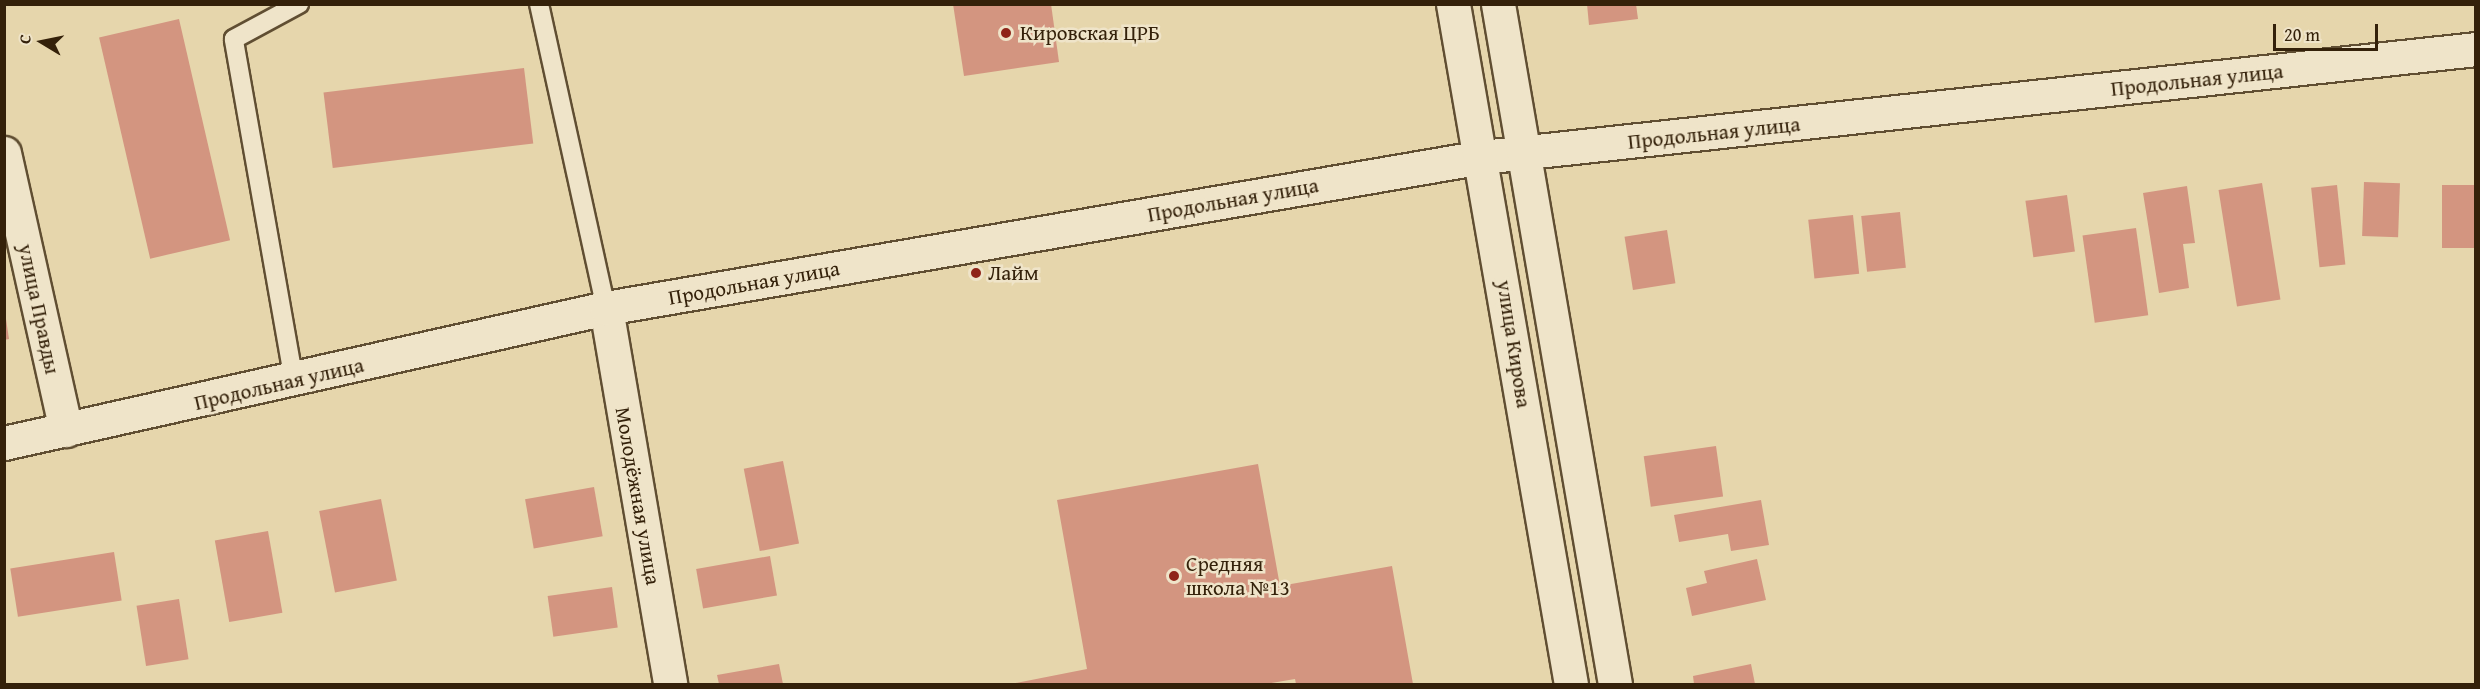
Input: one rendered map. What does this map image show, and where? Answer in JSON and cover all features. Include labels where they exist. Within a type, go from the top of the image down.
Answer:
[{"type":"street","name":"улица Кирова","points":[[1453,4],[1482,157],[1571,684]]},
{"type":"street","name":"улица Кирова","points":[[1498,4],[1526,154],[1615,684]]},
{"type":"street","name":"Продольная улица","points":[[4,443],[294,381],[606,308],[1482,157],[2475,49]]},
{"type":"street","name":"улица Правды","points":[[4,153],[66,430]]},
{"type":"street","name":"Молодёжная улица","points":[[606,308],[670,684]]},
{"type":"lane","points":[[294,381],[234,39],[299,4]]},
{"type":"lane","points":[[539,4],[606,308]]},
{"type":"building","name":"Кировская ЦРБ","points":[[953,4],[1051,4],[1059,62],[964,76]]},
{"type":"building","points":[[1587,4],[1636,4],[1638,19],[1589,25]]},
{"type":"building","points":[[179,19],[230,240],[150,259],[99,37]]},
{"type":"building","points":[[524,68],[533,143],[333,168],[324,93]]},
{"type":"building","points":[[2364,182],[2400,183],[2398,237],[2362,236]]},
{"type":"building","points":[[2262,183],[2280,300],[2237,306],[2219,190]]},
{"type":"building","points":[[2337,185],[2345,265],[2320,267],[2311,188]]},
{"type":"building","points":[[2442,185],[2476,185],[2476,248],[2442,248]]},
{"type":"building","points":[[2187,186],[2195,243],[2183,244],[2189,288],[2159,293],[2143,193]]},
{"type":"building","points":[[2067,195],[2075,251],[2033,257],[2025,201]]},
{"type":"building","points":[[1900,212],[1906,268],[1867,272],[1861,216]]},
{"type":"building","points":[[1853,215],[1859,274],[1814,278],[1808,220]]},
{"type":"building","points":[[2136,228],[2148,315],[2095,323],[2083,236]]},
{"type":"building","points":[[1667,230],[1675,283],[1633,290],[1625,237]]},
{"type":"building","points":[[6,319],[9,339],[4,340],[4,320]]},
{"type":"building","points":[[1716,446],[1723,497],[1651,507],[1644,456]]},
{"type":"building","points":[[783,461],[799,543],[760,551],[744,469]]},
{"type":"building","name":"Средняя школа №13","points":[[1258,464],[1280,586],[1392,566],[1413,684],[1296,684],[1295,679],[1265,684],[1011,684],[1087,669],[1057,500]]},
{"type":"building","points":[[594,487],[603,536],[534,548],[525,499]]},
{"type":"building","points":[[381,499],[397,580],[335,592],[319,511]]},
{"type":"building","points":[[1761,500],[1769,545],[1731,551],[1728,534],[1679,542],[1674,515]]},
{"type":"building","points":[[268,531],[282,613],[229,622],[215,540]]},
{"type":"building","points":[[114,552],[122,600],[18,617],[10,568]]},
{"type":"building","points":[[770,556],[777,595],[703,608],[696,569]]},
{"type":"building","points":[[1757,559],[1766,600],[1692,616],[1686,588],[1707,583],[1704,571]]},
{"type":"building","points":[[612,587],[618,628],[553,637],[548,596]]},
{"type":"building","points":[[179,599],[189,659],[146,666],[137,606]]},
{"type":"building","points":[[779,664],[783,684],[719,684],[717,675]]},
{"type":"building","points":[[1751,664],[1755,684],[1694,684],[1693,676]]},
{"type":"place","name":"Кировская ЦРБ","points":[[1006,33]]},
{"type":"place","name":"Лайм","points":[[976,273]]},
{"type":"place","name":"Средняя школа №13","points":[[1174,576]]}]
